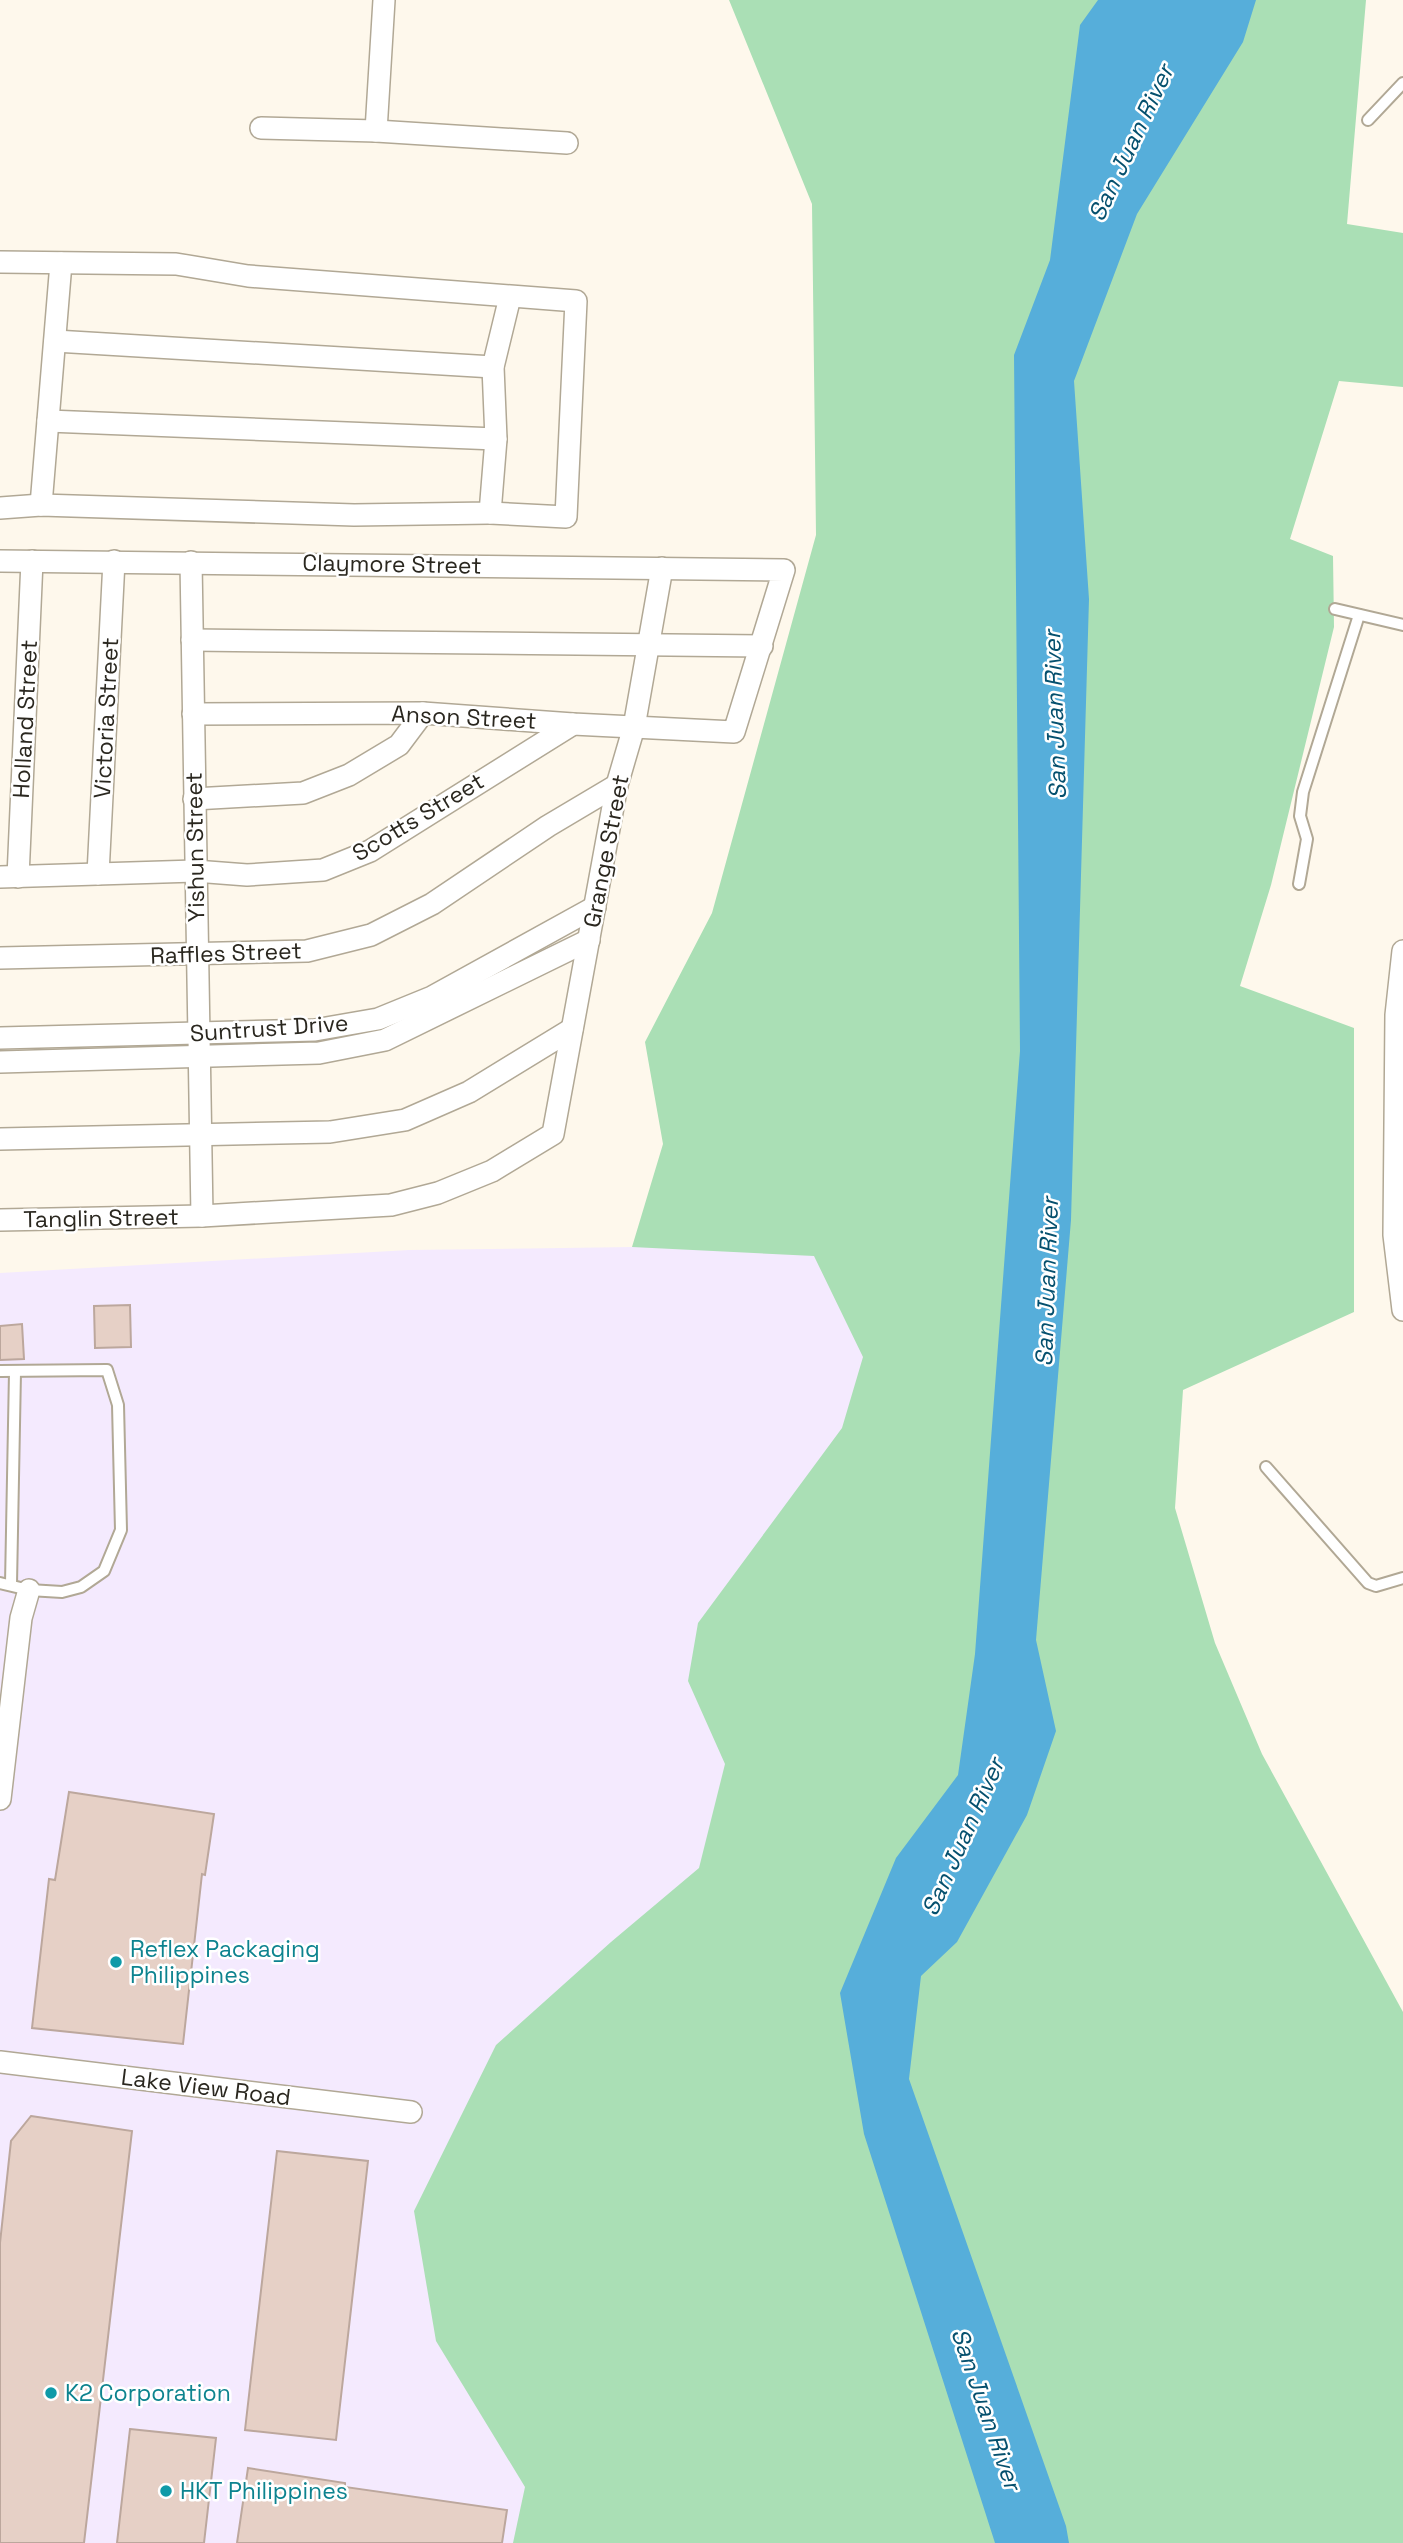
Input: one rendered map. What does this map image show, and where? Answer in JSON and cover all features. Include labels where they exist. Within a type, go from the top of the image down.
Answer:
[{"type":"street","points":[[376,131],[384,0]]},
{"type":"street","points":[[261,128],[376,131],[567,143]]},
{"type":"street","points":[[0,262],[176,264],[248,276],[576,301],[566,517],[491,513],[354,515],[41,505],[0,508]]},
{"type":"street","points":[[41,505],[61,263]]},
{"type":"street","points":[[491,513],[496,439],[493,367],[510,297]]},
{"type":"street","points":[[55,341],[493,367]]},
{"type":"street","points":[[48,421],[496,439]]},
{"type":"street","name":"Claymore Street","points":[[0,561],[783,570],[762,646]]},
{"type":"street","name":"Holland Street","points":[[9,877],[32,561]]},
{"type":"street","name":"Victoria Street","points":[[98,874],[114,561]]},
{"type":"street","name":"Yishun Street","points":[[191,562],[202,1216]]},
{"type":"street","name":"Grange Street","points":[[553,1134],[617,785],[634,727],[662,568]]},
{"type":"street","points":[[192,640],[762,646]]},
{"type":"street","name":"Anson Street","points":[[193,715],[423,713],[734,732],[762,646]]},
{"type":"street","points":[[194,799],[303,793],[349,775],[399,745],[423,713]]},
{"type":"street","name":"Scotts Street","points":[[9,877],[195,872],[247,875],[323,870],[370,851],[573,724]]},
{"type":"street","name":"Raffles Street","points":[[0,958],[307,951],[371,935],[432,904],[548,826],[617,785]]},
{"type":"street","name":"Suntrust Drive","points":[[0,1038],[315,1030],[378,1019],[432,997],[595,907]]},
{"type":"street","name":"Suntrust Drive","points":[[0,1062],[319,1053],[385,1040],[589,940]]},
{"type":"street","points":[[1403,951],[1396,1015],[1394,1235],[1403,1310]]},
{"type":"street","points":[[0,1139],[330,1132],[405,1119],[469,1092],[572,1029]]},
{"type":"street","name":"Tanglin Street","points":[[0,1220],[202,1216],[391,1205],[438,1193],[492,1171],[553,1134]]},
{"type":"street","points":[[0,1799],[21,1618],[13,1586]]},
{"type":"street","name":"Lake View Road","points":[[0,2062],[411,2112]]},
{"type":"lane","points":[[1368,120],[1403,83]]},
{"type":"lane","points":[[1335,609],[1403,625]]},
{"type":"lane","points":[[1299,884],[1307,839],[1300,816],[1303,792],[1359,615]]},
{"type":"lane","points":[[0,1371],[107,1370],[118,1405],[121,1530],[104,1571],[81,1587],[62,1591],[13,1586],[15,1372]]},
{"type":"lane","points":[[1266,1466],[1368,1583],[1376,1586],[1403,1578]]},
{"type":"shaded area","points":[[902,1238],[1403,2543],[0,2543],[0,1273],[409,1250],[633,1247]]},
{"type":"green space","points":[[729,0],[1366,0],[1347,224],[1403,233],[1403,387],[1339,381],[1290,539],[1333,556],[1334,627],[1271,885],[1240,986],[1354,1028],[1354,1312],[1183,1390],[1175,1508],[1215,1643],[1262,1754],[1403,2012],[1403,2543],[513,2543],[525,2487],[436,2341],[414,2211],[496,2045],[699,1868],[725,1764],[688,1681],[698,1623],[842,1428],[863,1357],[814,1256],[632,1247],[663,1144],[645,1042],[712,913],[816,535],[812,204]]},
{"type":"water","name":"San Juan River","points":[[1098,0],[1256,0],[1243,42],[1137,214],[1074,381],[1089,599],[1071,1220],[1036,1640],[1056,1731],[1027,1815],[957,1942],[921,1976],[909,2079],[1066,2526],[1069,2543],[995,2543],[864,2134],[840,1993],[896,1858],[958,1775],[975,1654],[1020,1051],[1014,355],[1050,260],[1080,25]]},
{"type":"building","points":[[130,1305],[131,1347],[95,1348],[94,1306]]},
{"type":"building","points":[[22,1324],[24,1359],[0,1360],[0,1326]]},
{"type":"building","name":"Reflex Packaging Philippines","points":[[69,1792],[214,1814],[205,1875],[202,1874],[183,2044],[32,2028],[49,1879],[55,1880]]},
{"type":"building","name":"K2 Corporation","points":[[31,2116],[132,2131],[84,2543],[0,2543],[0,2243],[11,2141]]},
{"type":"building","points":[[277,2151],[368,2161],[336,2440],[245,2430]]},
{"type":"building","name":"HKT Philippines","points":[[130,2429],[216,2438],[204,2543],[117,2543]]},
{"type":"building","points":[[248,2468],[345,2483],[345,2487],[507,2510],[502,2543],[237,2543]]},
{"type":"place","name":"Reflex Packaging Philippines","points":[[116,1962]]},
{"type":"place","name":"K2 Corporation","points":[[51,2393]]},
{"type":"place","name":"HKT Philippines","points":[[166,2491]]}]
